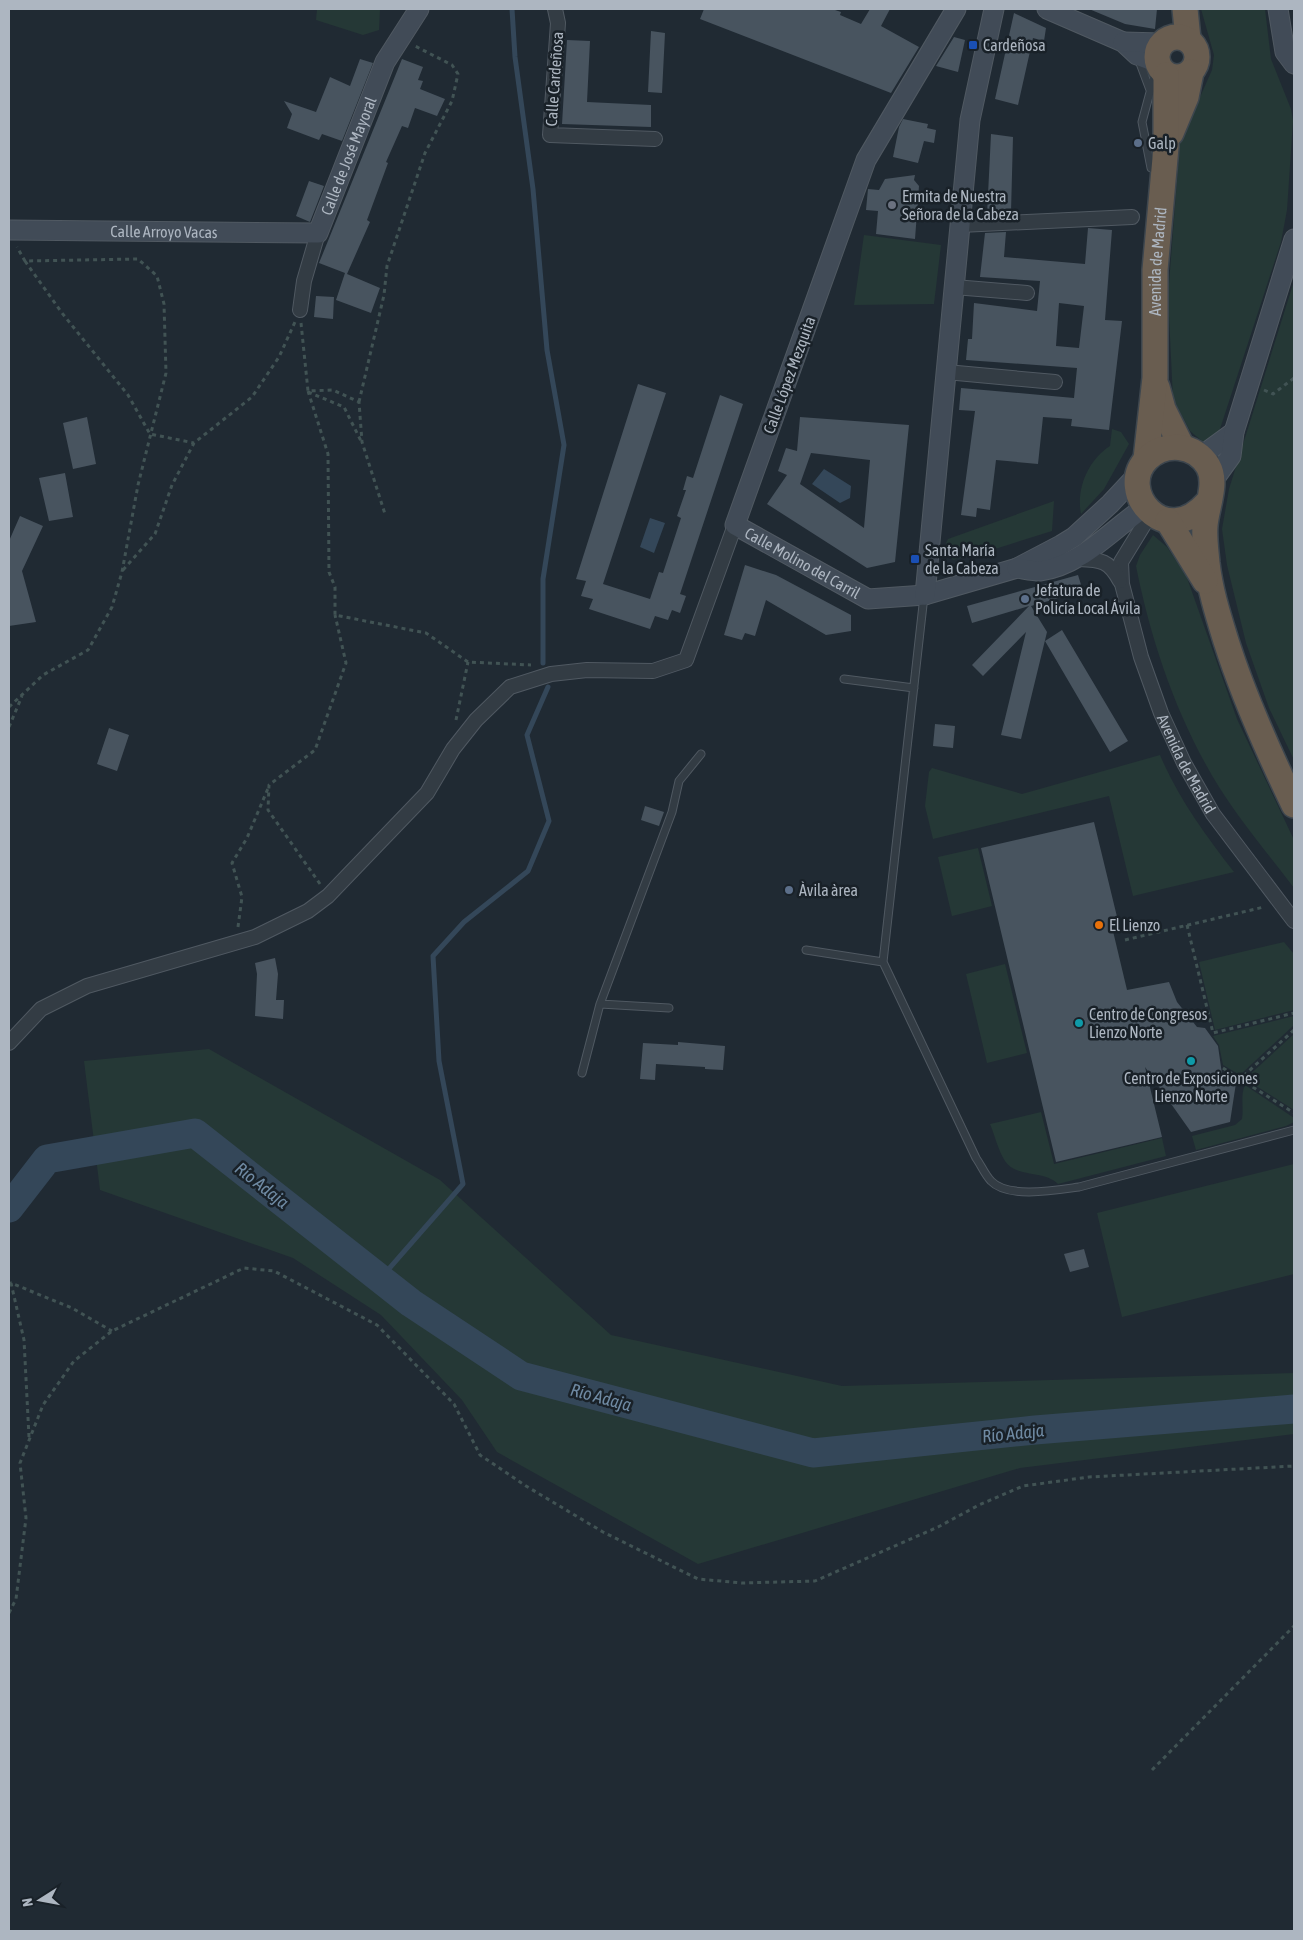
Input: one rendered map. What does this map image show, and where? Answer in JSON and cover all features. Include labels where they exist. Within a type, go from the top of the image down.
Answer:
[{"type":"highway","name":"Avenida de Madrid","points":[[1142,466],[1155,378],[1154,270],[1165,158],[1161,58],[1175,9]]},
{"type":"highway","name":"Avenida de Madrid","points":[[1161,58],[1186,9]]},
{"type":"highway","name":"Avenida de Madrid","points":[[1161,58],[1196,48],[1198,61],[1191,72],[1186,97],[1165,158]]},
{"type":"highway","points":[[1161,58],[1179,78],[1191,72]]},
{"type":"highway","name":"Avenida de Madrid","points":[[1155,378],[1162,409],[1192,452]]},
{"type":"highway","points":[[1210,589],[1138,490],[1142,466],[1162,448],[1192,452],[1209,468],[1210,492],[1205,545],[1210,589],[1239,681],[1264,742],[1294,805]]},
{"type":"highway","points":[[1155,514],[1183,521],[1197,515],[1210,492]]},
{"type":"street","name":"Calle de José Mayoral","points":[[300,310],[304,281],[318,233],[385,62],[419,9]]},
{"type":"street","name":"Calle Cardeñosa","points":[[555,9],[558,23],[550,135],[655,139]]},
{"type":"street","name":"Calle López Mezquita","points":[[550,674],[586,670],[653,671],[686,660],[866,160],[956,9]]},
{"type":"street","points":[[924,595],[970,120],[994,9]]},
{"type":"street","points":[[1047,9],[1161,58]]},
{"type":"street","points":[[1278,9],[1285,52],[1294,64]]},
{"type":"street","points":[[1123,42],[1161,58]]},
{"type":"street","points":[[960,225],[1132,217]]},
{"type":"street","name":"Calle Arroyo Vacas","points":[[11,236],[318,233]]},
{"type":"street","points":[[1210,492],[1231,456],[1234,432],[1294,239]]},
{"type":"street","points":[[954,287],[1027,293]]},
{"type":"street","points":[[946,372],[1055,382]]},
{"type":"street","points":[[1192,452],[1234,432]]},
{"type":"street","name":"Calle Molino del Carril","points":[[735,525],[868,599],[924,595],[1017,568],[1074,537],[1110,504],[1142,466]]},
{"type":"street","name":"Calle Molino del Carril","points":[[1017,568],[1040,571],[1078,559],[1118,525],[1155,514]]},
{"type":"street","name":"Avenida de Madrid","points":[[1155,514],[1121,562],[1122,584],[1141,657],[1160,713],[1184,763],[1213,814],[1294,921]]},
{"type":"street","name":"Avenida de Madrid","points":[[1078,559],[1098,560],[1112,566],[1122,584]]},
{"type":"street","points":[[9,1043],[41,1009],[87,986],[255,937],[308,911],[328,896],[427,793],[453,748],[476,720],[510,687],[550,674]]},
{"type":"lane","points":[[924,595],[883,962],[976,1158],[992,1182],[1013,1191],[1052,1191],[1079,1187],[1294,1130]]},
{"type":"lane","points":[[844,679],[914,688]]},
{"type":"lane","points":[[582,1074],[600,1004],[672,812],[679,781],[701,754]]},
{"type":"lane","points":[[806,950],[883,962]]},
{"type":"lane","points":[[600,1004],[669,1008]]},
{"type":"path","points":[[362,442],[359,402],[384,295],[387,266],[425,153],[452,101],[458,74],[452,65],[401,38]]},
{"type":"path","points":[[11,236],[62,313],[128,395],[150,434],[194,443]]},
{"type":"path","points":[[9,707],[44,675],[88,650],[112,607],[122,572],[150,434],[166,373],[164,304],[157,276],[138,259],[26,261]]},
{"type":"path","points":[[239,942],[242,897],[232,863],[246,838],[269,785],[315,750],[346,663],[335,615],[335,587],[329,572],[328,454],[308,391],[300,310]]},
{"type":"path","points":[[122,572],[155,534],[172,485],[194,443],[252,397],[279,357],[300,310]]},
{"type":"path","points":[[1258,388],[1273,394],[1294,378]]},
{"type":"path","points":[[308,391],[333,390],[359,402]]},
{"type":"path","points":[[308,391],[344,407],[362,442],[386,514]]},
{"type":"path","points":[[335,615],[426,632],[468,662],[529,664],[550,674]]},
{"type":"path","points":[[453,748],[468,662]]},
{"type":"path","points":[[9,727],[24,693]]},
{"type":"path","points":[[269,785],[268,810],[328,896]]},
{"type":"path","points":[[1125,940],[1264,907]]},
{"type":"path","points":[[1187,925],[1213,1033],[1294,1013]]},
{"type":"path","points":[[1240,1079],[1294,1030]]},
{"type":"path","points":[[1223,1068],[1294,1113]]},
{"type":"path","points":[[9,1613],[16,1599],[26,1518],[20,1463],[43,1405],[74,1361],[112,1332],[244,1268],[274,1271],[377,1325],[454,1404],[480,1455],[526,1486],[603,1532],[698,1579],[742,1583],[815,1581],[938,1527],[979,1505],[1023,1486],[1089,1476],[1294,1466]]},
{"type":"path","points":[[10,1282],[72,1308],[112,1332]]},
{"type":"path","points":[[10,1282],[24,1340],[29,1439]]},
{"type":"path","points":[[1152,1770],[1294,1626]]},
{"type":"green space","points":[[317,9],[380,9],[379,30],[363,35],[316,20]]},
{"type":"green space","points":[[1201,9],[1265,9],[1271,59],[1291,109],[1293,121],[1287,210],[1281,242],[1219,432],[1211,442],[1202,441],[1190,431],[1173,399],[1168,296],[1180,142],[1212,70],[1214,55]]},
{"type":"green space","points":[[864,235],[941,245],[934,304],[854,305]]},
{"type":"green space","points":[[1294,281],[1294,760],[1269,708],[1246,643],[1227,565],[1222,529],[1229,489]]},
{"type":"green space","points":[[1112,429],[1121,432],[1129,444],[1104,489],[1081,514],[1080,495],[1085,476],[1095,459],[1110,446]]},
{"type":"green space","points":[[1054,501],[1052,531],[953,560],[948,554],[946,543],[948,539]]},
{"type":"green space","points":[[1153,535],[1167,547],[1186,575],[1237,719],[1294,840],[1294,888],[1246,826],[1219,787],[1204,762],[1179,708],[1158,652],[1136,566],[1140,555]]},
{"type":"green space","points":[[1160,755],[1184,801],[1234,872],[1133,896],[1109,796],[933,839],[925,806],[929,772],[932,768],[1022,794]]},
{"type":"green space","points":[[978,848],[992,906],[952,916],[938,857]]},
{"type":"green space","points":[[1284,942],[1294,954],[1294,1010],[1215,1030],[1199,962]]},
{"type":"green space","points":[[1005,964],[1027,1053],[987,1063],[966,974]]},
{"type":"green space","points":[[1294,1016],[1294,1025],[1240,1075],[1223,1065],[1219,1045],[1213,1036]]},
{"type":"green space","points":[[1294,1034],[1294,1110],[1245,1079]]},
{"type":"green space","points":[[209,1049],[440,1180],[611,1335],[842,1386],[1294,1373],[1294,1434],[1020,1468],[698,1564],[497,1452],[462,1400],[381,1315],[293,1258],[100,1190],[84,1061]]},
{"type":"green space","points":[[1245,1085],[1294,1118],[1294,1122],[1286,1126],[1196,1150],[1192,1136],[1235,1125],[1242,1119]]},
{"type":"green space","points":[[1041,1112],[1054,1164],[1162,1138],[1166,1156],[1058,1184],[1045,1177],[1016,1170],[1005,1161],[998,1148],[990,1124]]},
{"type":"green space","points":[[1294,1164],[1294,1274],[1122,1317],[1097,1213]]},
{"type":"water","points":[[824,469],[851,486],[850,498],[840,503],[812,484]]},
{"type":"water","points":[[650,518],[665,523],[654,553],[640,547]]},
{"type":"building","points":[[704,9],[832,9],[841,12],[840,15],[861,24],[870,9],[890,9],[881,26],[919,47],[891,93],[700,19]]},
{"type":"building","points":[[1089,9],[1157,9],[1155,29],[1125,24]]},
{"type":"building","points":[[1014,13],[1046,28],[1044,41],[1033,38],[1018,105],[995,99]]},
{"type":"building","points":[[651,31],[665,33],[662,93],[648,92]]},
{"type":"building","points":[[954,37],[965,40],[958,72],[936,66]]},
{"type":"building","points":[[567,40],[590,41],[587,102],[651,105],[651,127],[562,124]]},
{"type":"building","points":[[360,59],[373,63],[342,141],[322,134],[319,140],[287,128],[292,114],[284,101],[316,112],[330,77],[350,86]]},
{"type":"building","points":[[402,59],[423,67],[418,80],[423,81],[420,89],[445,99],[437,116],[415,108],[408,128],[402,126],[386,162],[388,163],[367,220],[370,222],[347,274],[380,288],[371,313],[336,300],[345,273],[319,263]]},
{"type":"building","points":[[903,119],[928,124],[927,128],[936,130],[934,143],[924,141],[918,163],[893,157],[899,127]]},
{"type":"building","points":[[991,134],[1013,137],[1011,212],[1007,214],[987,215]]},
{"type":"building","name":"Ermita de Nuestra Señora de la Cabeza","points":[[915,175],[914,180],[919,186],[915,239],[876,234],[878,211],[866,210],[868,189],[879,190],[885,179]]},
{"type":"building","points":[[309,181],[324,186],[310,222],[296,216]]},
{"type":"building","points":[[1088,228],[1112,230],[1105,320],[1122,321],[1109,430],[1071,426],[1072,419],[1043,417],[1038,464],[996,460],[990,510],[977,508],[976,517],[961,515],[975,411],[959,410],[961,388],[1074,398],[1077,368],[966,360],[968,339],[972,339],[974,303],[1037,311],[1040,281],[980,277],[985,233],[1006,232],[1004,257],[1085,264]],"holes":[[[1059,303],[1084,306],[1079,348],[1056,346]]]},
{"type":"building","points":[[316,296],[334,297],[333,319],[314,317]]},
{"type":"building","points":[[638,384],[666,393],[603,584],[650,599],[659,572],[663,573],[681,518],[677,516],[686,490],[683,490],[687,476],[693,478],[720,395],[743,404],[680,594],[686,596],[680,613],[672,610],[668,620],[655,616],[650,629],[589,609],[593,599],[581,596],[586,581],[576,579]]},
{"type":"building","points":[[87,417],[96,464],[73,469],[63,423]]},
{"type":"building","points":[[800,417],[909,425],[895,562],[867,568],[767,504],[787,475],[778,471],[786,448],[797,451]],"holes":[[[811,453],[870,460],[864,528],[800,484]]]},
{"type":"building","points":[[65,473],[73,517],[49,521],[39,478]]},
{"type":"building","points":[[20,516],[43,526],[22,571],[36,622],[9,626],[9,541]]},
{"type":"building","points":[[745,565],[776,575],[851,615],[851,631],[826,635],[766,600],[755,636],[745,633],[742,640],[724,635]]},
{"type":"building","points":[[1078,575],[1083,591],[1031,606],[1047,632],[1021,739],[1001,735],[1026,632],[983,676],[972,665],[1029,606],[972,623],[967,606]]},
{"type":"building","points":[[1062,630],[1128,741],[1110,752],[1045,641]]},
{"type":"building","points":[[935,724],[955,726],[953,748],[933,746]]},
{"type":"building","points":[[109,728],[129,735],[117,771],[97,764]]},
{"type":"building","points":[[645,806],[664,812],[659,826],[641,820]]},
{"type":"building","name":"Centro de Congresos Lienzo Norte","points":[[1094,822],[1119,925],[1112,927],[1127,990],[1169,982],[1177,1002],[1197,1027],[1205,1028],[1218,1046],[1222,1074],[1236,1083],[1230,1122],[1191,1132],[1145,1067],[1162,1137],[1056,1162],[981,848]]},
{"type":"building","points":[[275,958],[278,974],[276,1000],[284,1000],[283,1019],[255,1016],[257,974],[255,963]]},
{"type":"building","points":[[678,1042],[725,1046],[723,1070],[656,1064],[655,1080],[640,1079],[643,1043],[678,1045]]},
{"type":"building","points":[[1084,1249],[1089,1267],[1070,1272],[1064,1254]]},
{"type":"waterway","points":[[512,9],[515,57],[533,189],[547,350],[564,445],[543,579],[543,663]]},
{"type":"waterway","points":[[380,1279],[463,1184],[439,1061],[433,956],[464,922],[528,871],[549,821],[527,735],[548,687]]},
{"type":"waterway","name":"Río Adaja","points":[[9,1208],[47,1159],[195,1133],[411,1303],[521,1376],[813,1453],[1035,1430],[1294,1409]]},
{"type":"place","name":"Cardeñosa","points":[[973,45]]},
{"type":"place","name":"Galp","points":[[1138,143]]},
{"type":"place","name":"Ermita de Nuestra Señora de la Cabeza","points":[[892,205]]},
{"type":"place","name":"Santa María de la Cabeza","points":[[915,559]]},
{"type":"place","name":"Jefatura de Policía Local Ávila","points":[[1025,599]]},
{"type":"place","name":"Àvila àrea","points":[[789,890]]},
{"type":"place","name":"El Lienzo","points":[[1099,925]]},
{"type":"place","name":"Centro de Congresos Lienzo Norte","points":[[1079,1023]]},
{"type":"place","name":"Centro de Exposiciones Lienzo Norte","points":[[1191,1061]]}]
